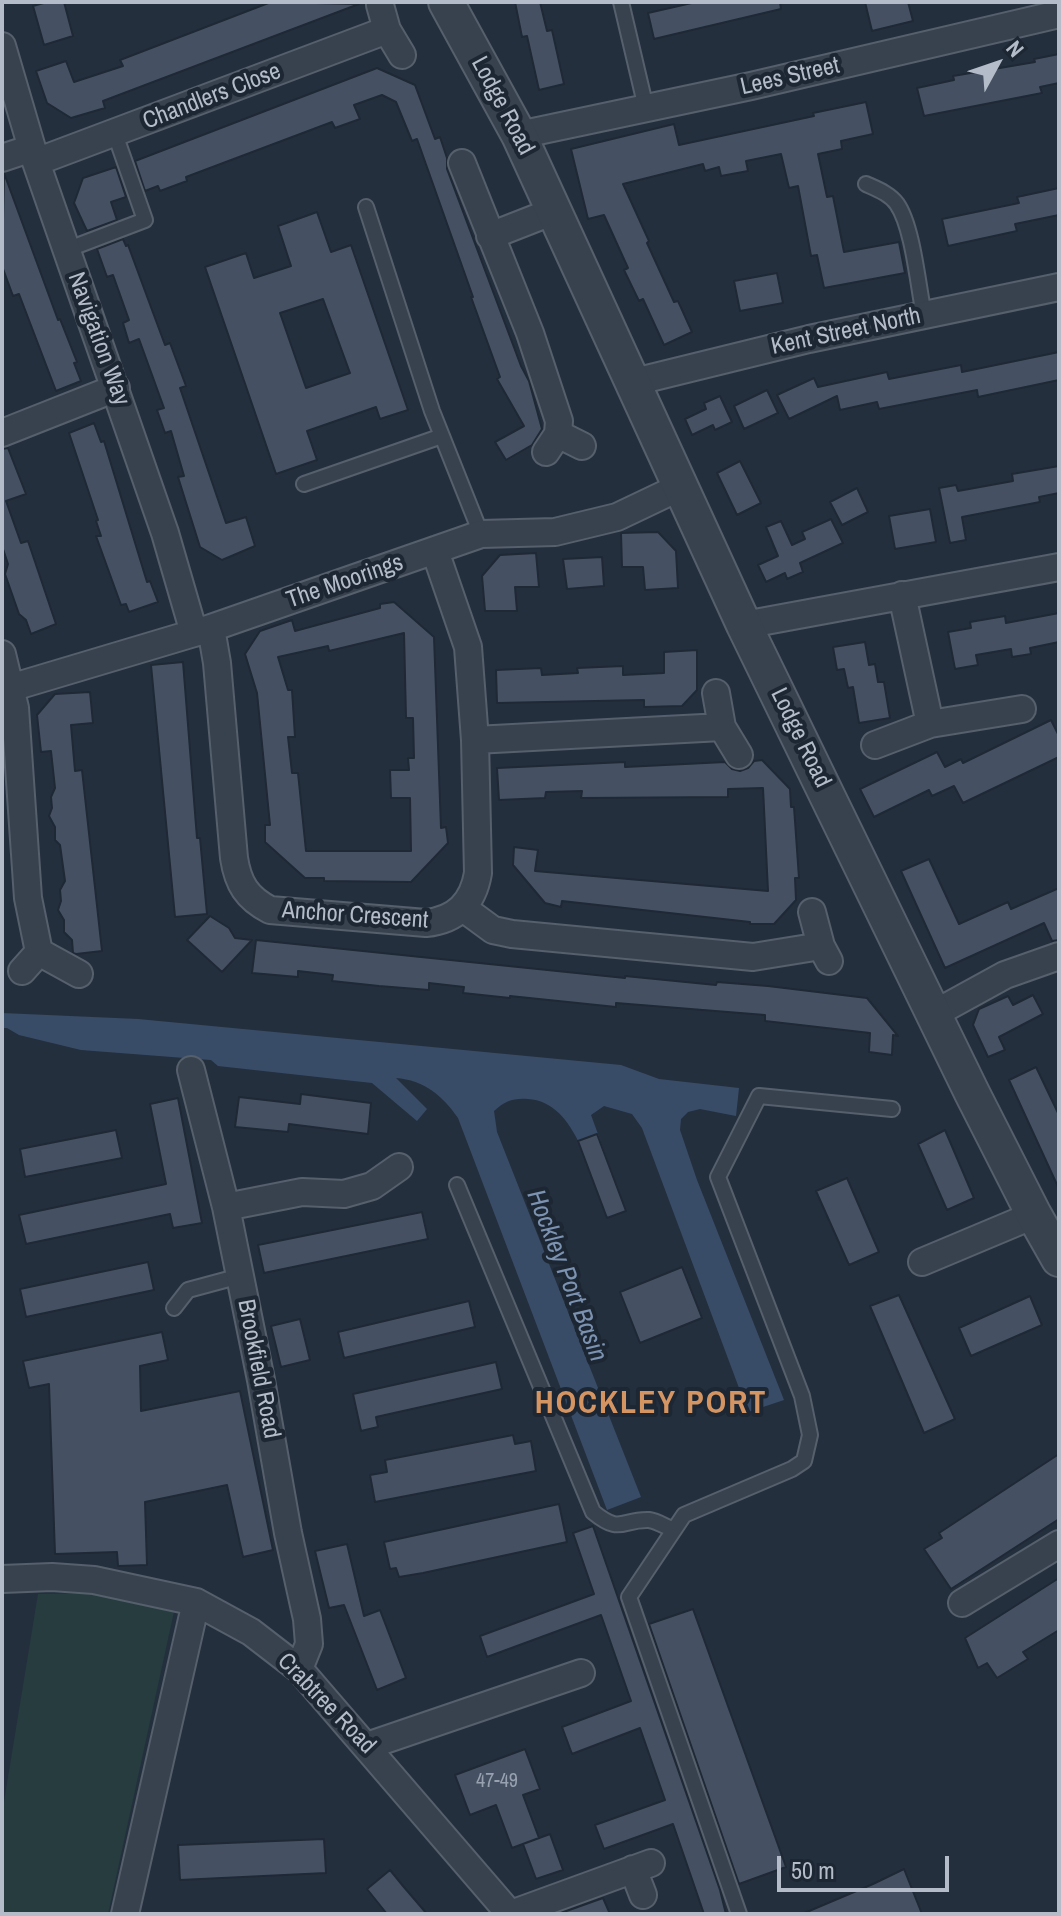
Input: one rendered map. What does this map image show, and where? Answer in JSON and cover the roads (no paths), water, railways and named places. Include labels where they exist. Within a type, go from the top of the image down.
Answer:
[{"type":"street","name":"Lodge Road","points":[[446,2],[519,135],[744,625],[934,1014],[1059,1259]]},
{"type":"street","name":"Lees Street","points":[[519,135],[751,86],[1059,15]]},
{"type":"street","name":"Chandlers Close","points":[[2,158],[34,155],[115,134],[383,17],[402,55]]},
{"type":"street","name":"Navigation Way","points":[[2,46],[66,250],[202,630]]},
{"type":"street","points":[[462,163],[530,333],[559,421],[552,443],[582,446]]},
{"type":"street","points":[[490,236],[554,211]]},
{"type":"street","name":"Kent Street North","points":[[634,382],[809,339],[1059,287]]},
{"type":"street","points":[[2,433],[116,388]]},
{"type":"street","name":"The Moorings","points":[[10,688],[202,630],[481,534],[555,532],[617,517],[680,487]]},
{"type":"street","name":"Anchor Crescent","points":[[202,630],[217,663],[234,858],[245,892],[270,910],[443,922],[472,898],[478,873],[475,740],[468,647],[435,551]]},
{"type":"street","points":[[744,625],[1059,567]]},
{"type":"street","points":[[902,595],[930,724]]},
{"type":"street","points":[[2,654],[15,708],[30,962],[79,974]]},
{"type":"street","points":[[716,693],[722,727],[739,755]]},
{"type":"street","points":[[875,745],[930,724],[1022,709]]},
{"type":"street","points":[[475,740],[722,727]]},
{"type":"street","points":[[463,908],[493,930],[512,934],[753,957],[825,954],[812,912]]},
{"type":"street","points":[[934,1014],[1005,975],[1059,956]]},
{"type":"street","name":"Brookfield Road","points":[[191,1070],[226,1207],[307,1619],[309,1644],[299,1669]]},
{"type":"street","points":[[226,1207],[302,1192],[346,1204],[399,1167]]},
{"type":"street","points":[[922,1262],[1034,1215]]},
{"type":"street","points":[[962,1603],[1059,1544]]},
{"type":"street","name":"Crabtree Road","points":[[2,1579],[52,1577],[94,1580],[196,1602],[251,1632],[299,1669],[511,1914]]},
{"type":"street","points":[[125,1914],[196,1602]]},
{"type":"street","points":[[367,1746],[581,1673]]},
{"type":"street","points":[[511,1914],[642,1866],[643,1895]]},
{"type":"lane","points":[[621,2],[646,108]]},
{"type":"lane","points":[[66,250],[145,220],[115,134]]},
{"type":"lane","points":[[866,184],[883,191],[897,204],[907,227],[924,315]]},
{"type":"lane","points":[[366,207],[442,436],[481,534]]},
{"type":"lane","points":[[304,484],[442,436]]},
{"type":"lane","points":[[739,1914],[629,1597],[684,1515],[804,1461],[810,1435],[802,1396],[718,1177],[759,1096],[892,1109]]},
{"type":"lane","points":[[457,1185],[593,1512],[616,1526],[651,1520],[674,1530]]},
{"type":"lane","points":[[174,1308],[188,1290],[240,1276]]},
{"type":"water","points":[[2,1013],[138,1019],[621,1065],[659,1079],[739,1088],[736,1116],[700,1109],[688,1112],[681,1119],[680,1130],[784,1400],[748,1412],[642,1128],[632,1114],[604,1106],[591,1115],[626,1211],[607,1218],[580,1145],[559,1113],[545,1103],[528,1099],[510,1101],[494,1111],[497,1132],[641,1497],[607,1510],[458,1118],[439,1096],[415,1082],[396,1078],[427,1109],[417,1121],[372,1083],[218,1066],[211,1060],[81,1050],[2,1028]]},
{"type":"district","name":"HOCKLEY PORT","points":[[651,1404]]},
{"type":"water label","name":"Hockley Port Basin","points":[[566,1276]]}]
